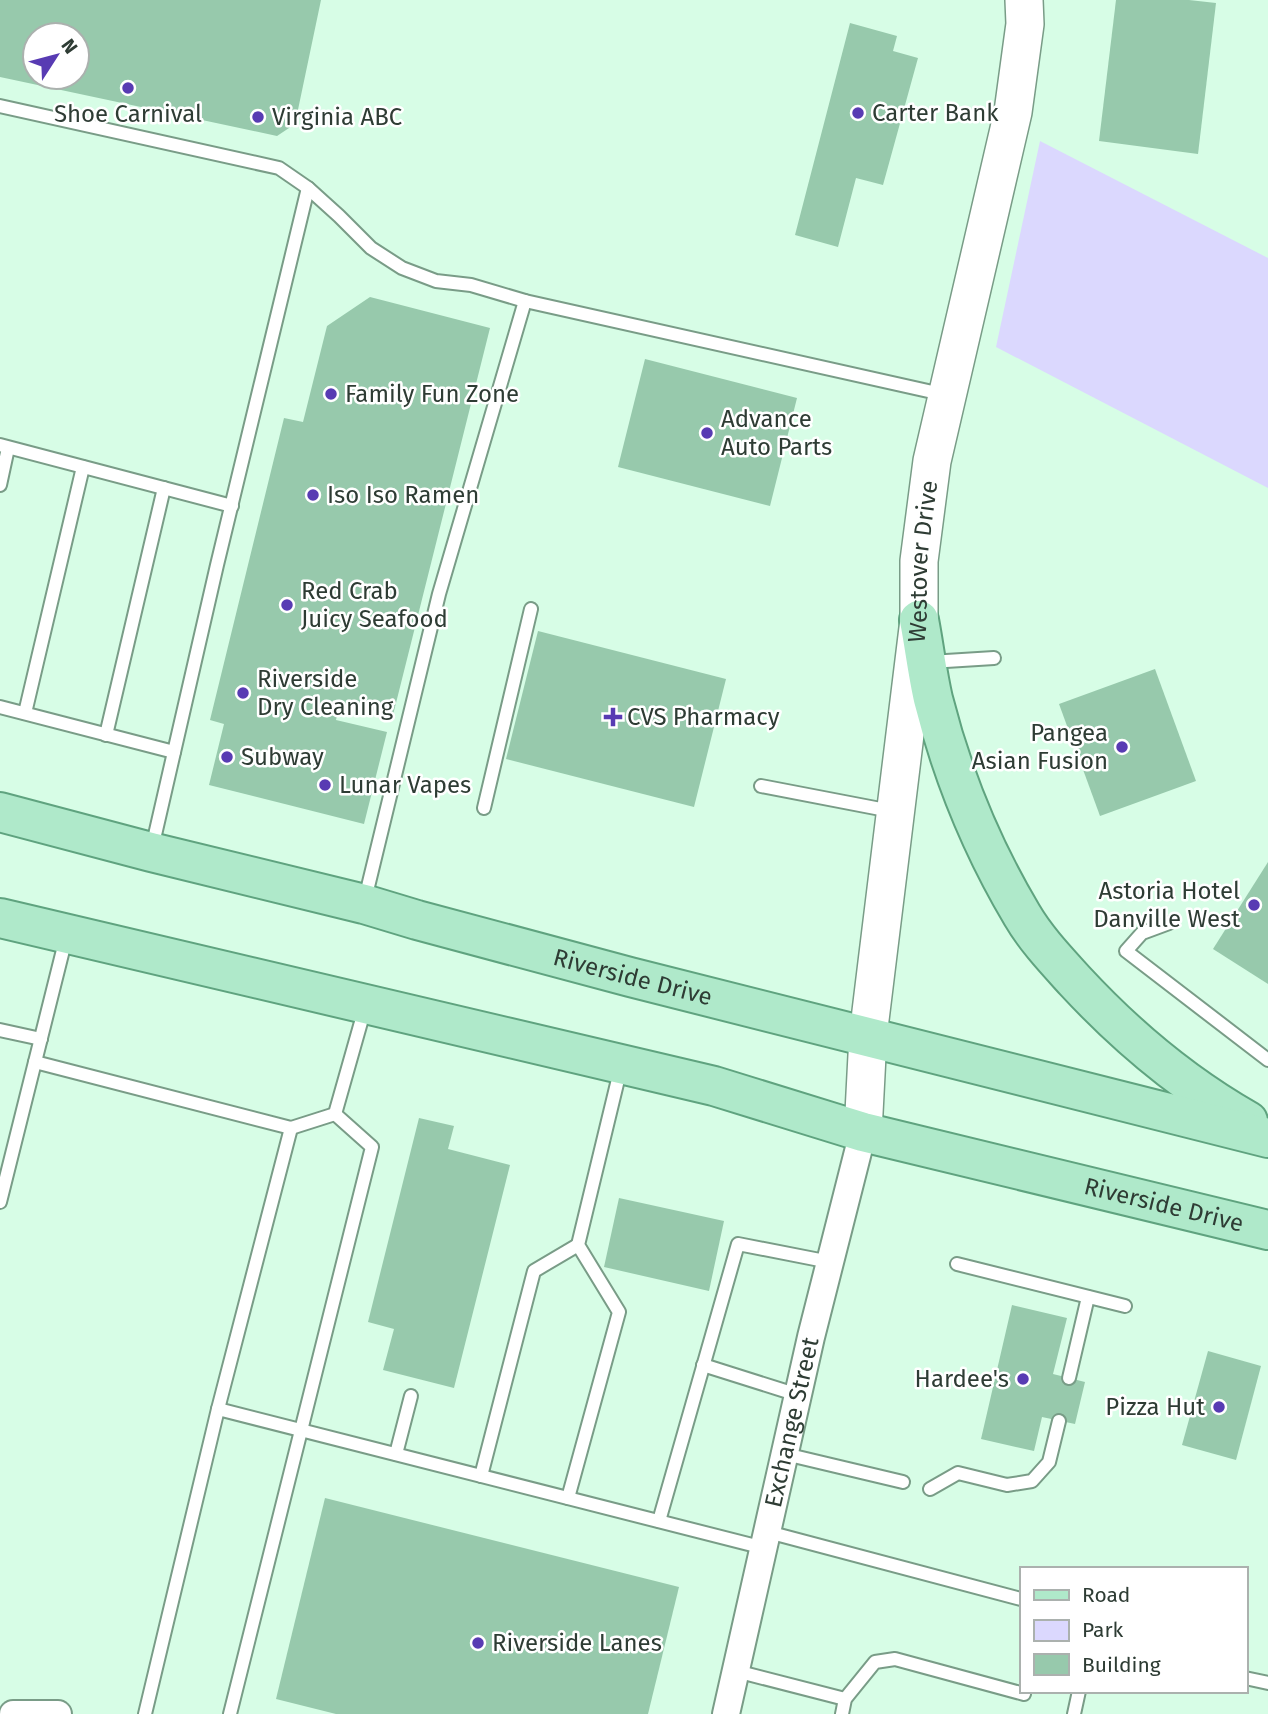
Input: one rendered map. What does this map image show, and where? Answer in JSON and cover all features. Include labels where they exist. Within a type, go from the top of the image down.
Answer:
[{"type":"main road","name":"Westover Drive","points":[[863,1132],[867,1036],[919,620],[919,561],[932,461],[1013,112],[1024,24],[1024,0]]},
{"type":"main road","points":[[919,620],[933,698],[956,774],[985,846],[1023,916],[1050,954],[1102,1010],[1159,1061],[1268,1135]]},
{"type":"main road","name":"Riverside Drive","points":[[0,812],[364,904],[630,977],[1268,1135]]},
{"type":"main road","name":"Riverside Drive","points":[[0,918],[714,1086],[863,1132],[1268,1230]]},
{"type":"street","name":"Exchange Street","points":[[726,1714],[798,1395],[863,1132]]},
{"type":"street","points":[[13,1714],[58,1714]]},
{"type":"lane","points":[[0,106],[279,169],[308,188],[370,248],[402,268],[436,281],[471,285],[525,301],[947,395]]},
{"type":"lane","points":[[151,852],[308,188]]},
{"type":"lane","points":[[364,904],[439,594],[525,301]]},
{"type":"lane","points":[[0,485],[4,447],[232,506]]},
{"type":"lane","points":[[25,713],[83,467]]},
{"type":"lane","points":[[106,735],[164,488]]},
{"type":"lane","points":[[484,808],[531,609]]},
{"type":"lane","points":[[926,662],[994,658]]},
{"type":"lane","points":[[0,707],[174,752]]},
{"type":"lane","points":[[761,786],[895,811]]},
{"type":"lane","points":[[1169,923],[1142,933],[1126,951],[1268,1060]]},
{"type":"lane","points":[[0,1202],[68,933]]},
{"type":"lane","points":[[335,1114],[366,1004]]},
{"type":"lane","points":[[0,1030],[41,1039]]},
{"type":"lane","points":[[35,1062],[291,1128],[335,1114]]},
{"type":"lane","points":[[481,1476],[534,1271],[578,1245],[622,1065]]},
{"type":"lane","points":[[230,1714],[372,1147],[335,1114]]},
{"type":"lane","points":[[145,1714],[218,1409],[291,1128]]},
{"type":"lane","points":[[659,1521],[738,1244],[830,1262]]},
{"type":"lane","points":[[568,1498],[620,1312],[578,1245]]},
{"type":"lane","points":[[957,1264],[1125,1306]]},
{"type":"lane","points":[[1069,1378],[1088,1297]]},
{"type":"lane","points":[[703,1366],[798,1395]]},
{"type":"lane","points":[[396,1454],[411,1396]]},
{"type":"lane","points":[[218,1409],[659,1521],[766,1540],[1020,1599]]},
{"type":"lane","points":[[930,1489],[958,1473],[1007,1485],[1032,1481],[1049,1462],[1059,1421]]},
{"type":"lane","points":[[785,1454],[903,1482]]},
{"type":"lane","points":[[842,1714],[845,1699],[875,1662],[895,1659],[1020,1693]]},
{"type":"lane","points":[[736,1671],[845,1699]]},
{"type":"lane","points":[[1247,1678],[1268,1683]]},
{"type":"lane","points":[[1074,1714],[1079,1693]]},
{"type":"green space","points":[[1040,141],[1268,258],[1268,488],[996,347]]},
{"type":"building","points":[[0,0],[321,0],[295,124],[277,136],[66,91],[91,91],[91,21],[21,21],[21,81],[0,77]]},
{"type":"building","points":[[1116,0],[1189,0],[1216,3],[1198,154],[1099,141]]},
{"type":"building","points":[[850,23],[897,36],[893,51],[918,58],[883,185],[856,178],[838,247],[795,235]]},
{"type":"building","points":[[370,297],[490,328],[393,715],[340,702],[336,720],[387,732],[364,824],[209,785],[224,724],[210,720],[284,418],[303,422],[327,326]]},
{"type":"building","name":"Advance Auto Parts","points":[[645,359],[797,398],[770,506],[618,467]]},
{"type":"building","name":"CVS Pharmacy","points":[[538,631],[726,679],[694,807],[506,759]]},
{"type":"building","points":[[1155,669],[1196,781],[1100,816],[1059,704]]},
{"type":"building","name":"Astoria Hotel Danville West","points":[[1268,862],[1268,984],[1213,949]]},
{"type":"building","points":[[419,1118],[454,1126],[448,1149],[510,1165],[454,1388],[383,1370],[394,1329],[368,1322]]},
{"type":"building","points":[[619,1198],[724,1221],[709,1291],[604,1267]]},
{"type":"building","points":[[1012,1305],[1067,1318],[1053,1374],[1085,1382],[1075,1424],[1042,1417],[1034,1451],[981,1439]]},
{"type":"building","points":[[1208,1351],[1261,1366],[1236,1460],[1182,1445]]},
{"type":"building","name":"Riverside Lanes","points":[[325,1498],[679,1587],[648,1714],[336,1714],[276,1699]]},
{"type":"place","name":"Shoe Carnival","points":[[128,88]]},
{"type":"place","name":"Carter Bank","points":[[858,113]]},
{"type":"place","name":"Virginia ABC","points":[[258,117]]},
{"type":"place","name":"Family Fun Zone","points":[[331,394]]},
{"type":"place","name":"Advance Auto Parts","points":[[707,433]]},
{"type":"place","name":"Iso Iso Ramen","points":[[313,495]]},
{"type":"place","name":"Red Crab Juicy Seafood","points":[[287,605]]},
{"type":"place","name":"Riverside Dry Cleaning","points":[[243,693]]},
{"type":"place","name":"CVS Pharmacy","points":[[613,717]]},
{"type":"place","name":"Pangea Asian Fusion","points":[[1122,747]]},
{"type":"place","name":"Subway","points":[[227,757]]},
{"type":"place","name":"Lunar Vapes","points":[[325,785]]},
{"type":"place","name":"Astoria Hotel Danville West","points":[[1254,905]]},
{"type":"place","name":"Hardee's","points":[[1023,1379]]},
{"type":"place","name":"Pizza Hut","points":[[1219,1407]]},
{"type":"place","name":"Riverside Lanes","points":[[478,1643]]}]
